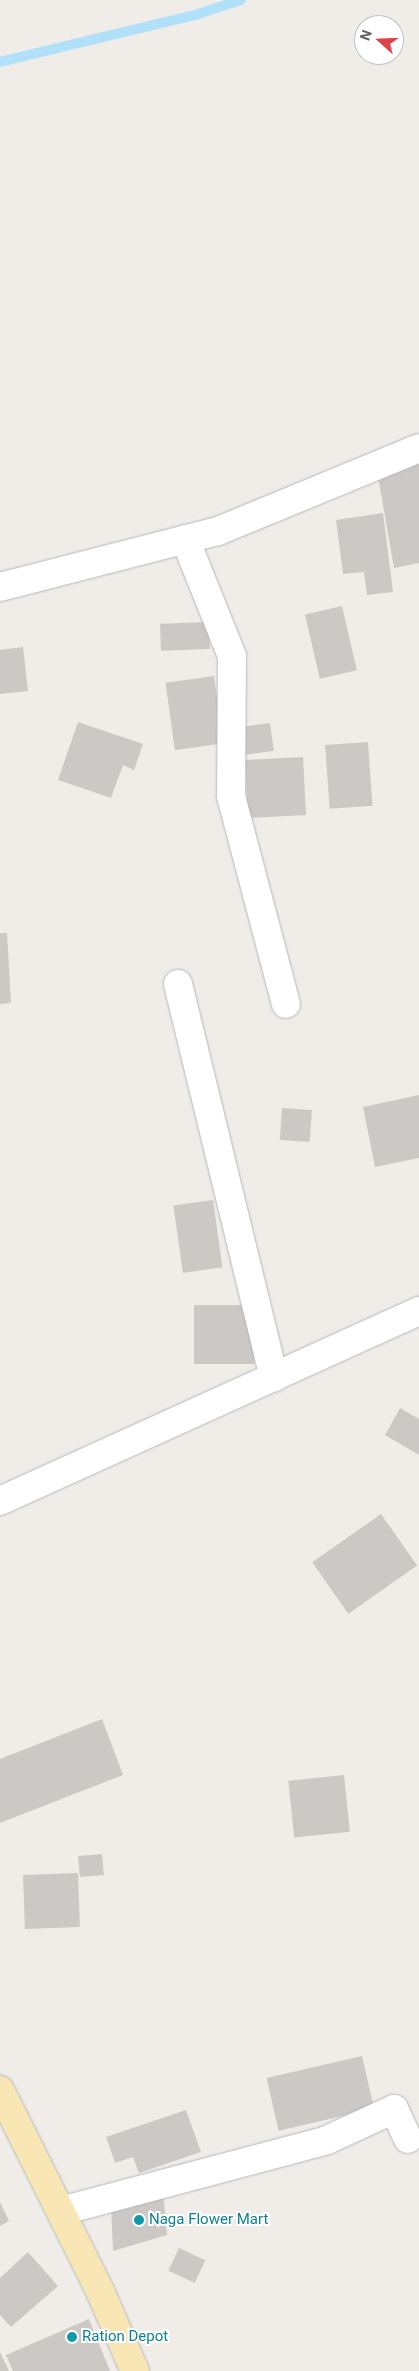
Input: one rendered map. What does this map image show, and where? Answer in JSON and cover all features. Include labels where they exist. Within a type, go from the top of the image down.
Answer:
[{"type":"main road","points":[[0,2090],[61,2211],[135,2371]]},
{"type":"street","points":[[0,587],[218,531],[419,448]]},
{"type":"street","points":[[185,539],[232,656],[231,796],[286,1004]]},
{"type":"street","points":[[178,984],[274,1377]]},
{"type":"street","points":[[0,1501],[419,1311]]},
{"type":"street","points":[[61,2211],[327,2140],[394,2109],[408,2139]]},
{"type":"building","points":[[419,458],[419,563],[394,568],[376,465]]},
{"type":"building","points":[[383,513],[393,592],[367,595],[364,572],[343,574],[336,520]]},
{"type":"building","points":[[342,606],[357,670],[320,679],[305,615]]},
{"type":"building","points":[[209,622],[210,649],[161,651],[160,624]]},
{"type":"building","points":[[23,647],[28,691],[0,694],[0,650]]},
{"type":"building","points":[[214,676],[223,743],[175,750],[165,683]]},
{"type":"building","points":[[78,722],[143,744],[134,770],[123,765],[111,798],[58,780]]},
{"type":"building","points":[[270,723],[274,751],[241,755],[237,728]]},
{"type":"building","points":[[368,742],[372,806],[330,809],[325,745]]},
{"type":"building","points":[[303,757],[306,815],[248,818],[245,760]]},
{"type":"building","points":[[0,933],[7,933],[11,1003],[0,1004]]},
{"type":"building","points":[[419,1095],[419,1158],[375,1167],[363,1107]]},
{"type":"building","points":[[282,1108],[312,1110],[310,1142],[280,1140]]},
{"type":"building","points":[[213,1200],[222,1267],[183,1273],[173,1206]]},
{"type":"building","points":[[194,1305],[254,1305],[254,1364],[194,1364]]},
{"type":"building","points":[[400,1408],[419,1419],[419,1455],[385,1435]]},
{"type":"building","points":[[381,1514],[417,1566],[348,1614],[312,1562]]},
{"type":"building","points":[[102,1719],[123,1775],[0,1823],[0,1759]]},
{"type":"building","points":[[344,1775],[350,1832],[294,1838],[288,1781]]},
{"type":"building","points":[[102,1854],[104,1875],[80,1877],[78,1856]]},
{"type":"building","points":[[78,1873],[80,1927],[25,1929],[23,1875]]},
{"type":"building","points":[[362,2056],[374,2109],[279,2131],[267,2078]]},
{"type":"building","points":[[186,2110],[201,2152],[139,2173],[133,2157],[115,2163],[106,2137]]},
{"type":"building","name":"Naga Flower Mart","points":[[163,2190],[167,2235],[113,2251],[111,2205]]},
{"type":"building","points":[[0,2202],[9,2221],[0,2226]]},
{"type":"building","points":[[179,2248],[205,2260],[195,2283],[168,2271]]},
{"type":"building","points":[[28,2252],[58,2286],[11,2327],[0,2315],[0,2278]]},
{"type":"building","name":"Ration Depot","points":[[89,2319],[110,2371],[13,2371],[6,2355]]},
{"type":"building","points":[[0,2352],[9,2371],[0,2371]]},
{"type":"waterway","points":[[0,62],[198,14],[241,0]]},
{"type":"place","name":"Naga Flower Mart","points":[[139,2220]]},
{"type":"place","name":"Ration Depot","points":[[72,2337]]}]
